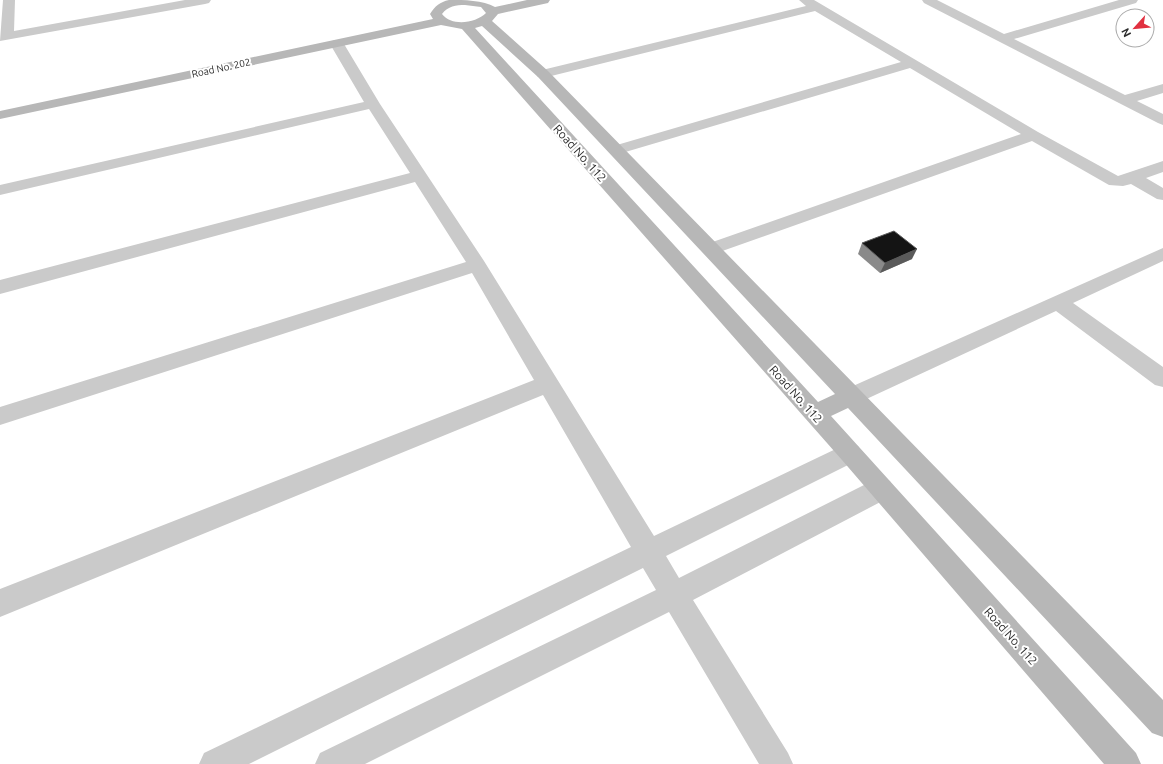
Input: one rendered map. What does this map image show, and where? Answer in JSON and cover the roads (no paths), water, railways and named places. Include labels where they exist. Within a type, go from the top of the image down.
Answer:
[{"type":"street","points":[[9,0],[4,36],[152,5],[205,0]]},
{"type":"street","points":[[544,0],[482,15],[448,24],[439,17],[438,10],[446,2],[464,0],[482,15],[543,74],[1163,722]]},
{"type":"street","points":[[482,15],[502,0]]},
{"type":"street","points":[[928,0],[1163,120]]},
{"type":"street","points":[[1002,38],[1132,0]]},
{"type":"street","points":[[543,74],[811,4],[1115,181],[1120,182],[1163,166]]},
{"type":"street","name":"Road No. 112","points":[[482,15],[814,414],[1125,764]]},
{"type":"street","name":"Road No. 202","points":[[0,115],[337,44],[439,17]]},
{"type":"street","name":"Road No. 202","points":[[0,103],[439,17]]},
{"type":"street","points":[[337,44],[373,104],[477,265],[776,764]]},
{"type":"street","points":[[616,150],[914,63]]},
{"type":"street","points":[[1125,100],[1163,88]]},
{"type":"street","points":[[0,190],[373,104]]},
{"type":"street","points":[[711,249],[1034,135]]},
{"type":"street","points":[[0,287],[419,176]]},
{"type":"street","points":[[1132,177],[1163,195]]},
{"type":"street","points":[[814,414],[1163,254]]},
{"type":"street","points":[[0,416],[477,265]]},
{"type":"street","points":[[1058,302],[1163,379]]},
{"type":"street","points":[[0,603],[548,384]]},
{"type":"street","points":[[215,764],[850,453]]},
{"type":"street","points":[[331,764],[674,595],[881,489]]}]
